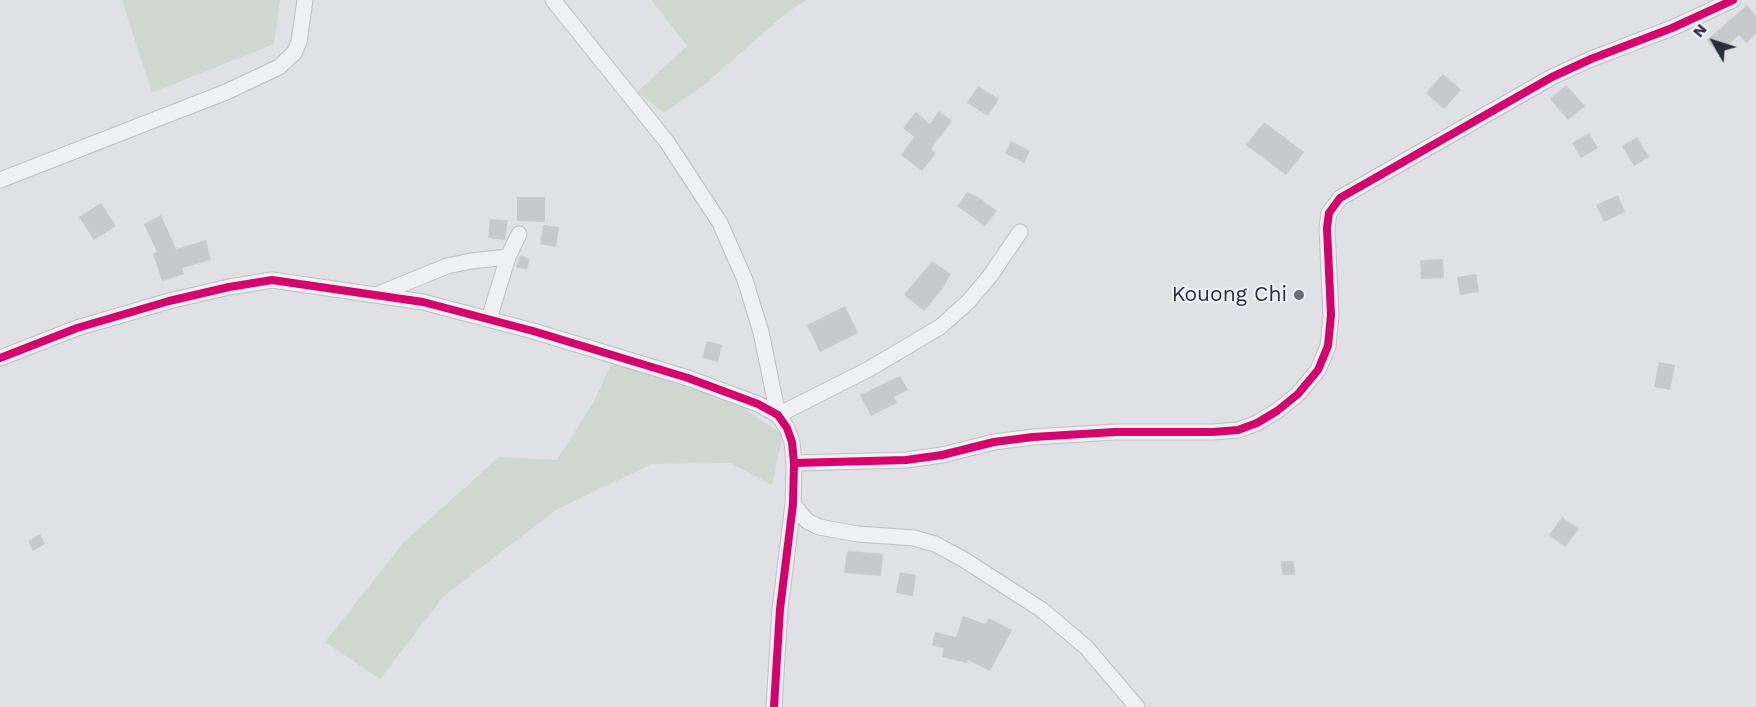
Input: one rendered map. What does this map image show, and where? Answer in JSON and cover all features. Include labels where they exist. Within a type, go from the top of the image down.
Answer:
[{"type":"street","points":[[0,180],[226,92],[279,67],[288,60],[299,42],[305,0]]},
{"type":"street","points":[[553,0],[667,142],[720,223],[745,280],[761,332],[778,416]]},
{"type":"street","points":[[794,463],[906,460],[942,455],[994,442],[1033,437],[1115,432],[1213,432],[1238,430],[1257,423],[1298,394],[1318,370],[1328,346],[1331,315],[1327,228],[1329,213],[1340,198],[1552,77],[1591,59],[1672,28],[1733,0]]},
{"type":"street","points":[[778,416],[869,369],[940,327],[969,302],[1020,232]]},
{"type":"street","points":[[489,319],[508,257],[519,234]]},
{"type":"street","points":[[376,295],[447,266],[508,257]]},
{"type":"street","points":[[0,358],[77,328],[170,301],[229,287],[272,280],[423,302],[489,319],[688,378],[758,404],[778,416],[787,428],[792,442],[794,463],[793,504],[780,609],[774,707]]},
{"type":"street","points":[[793,504],[807,521],[819,527],[858,534],[914,538],[935,544],[963,559],[1042,610],[1086,647],[1137,707]]},
{"type":"shaded area","points":[[122,0],[280,0],[274,44],[152,93]]},
{"type":"shaded area","points":[[651,0],[806,0],[785,14],[704,85],[664,113],[637,92],[687,46]]},
{"type":"shaded area","points":[[615,356],[716,389],[783,435],[772,485],[730,463],[652,464],[556,510],[444,596],[380,679],[325,642],[404,542],[499,457],[557,460],[593,403]]},
{"type":"building","points":[[1747,5],[1756,16],[1756,34],[1746,43],[1739,35],[1718,54],[1707,40]]},
{"type":"building","points":[[1443,74],[1461,90],[1444,109],[1426,93]]},
{"type":"building","points":[[1566,85],[1585,106],[1568,120],[1550,99]]},
{"type":"building","points":[[978,86],[999,99],[988,116],[967,103]]},
{"type":"building","points":[[939,111],[952,121],[931,149],[936,153],[922,171],[901,155],[914,137],[903,128],[916,112],[930,124]]},
{"type":"building","points":[[1264,122],[1304,152],[1286,175],[1246,145]]},
{"type":"building","points":[[1589,133],[1598,148],[1581,158],[1572,143]]},
{"type":"building","points":[[1637,137],[1649,157],[1634,166],[1622,146]]},
{"type":"building","points":[[1011,141],[1030,151],[1024,163],[1005,153]]},
{"type":"building","points":[[967,192],[997,211],[985,226],[957,206]]},
{"type":"building","points":[[1618,195],[1625,212],[1604,222],[1596,205]]},
{"type":"building","points":[[517,197],[545,197],[545,222],[517,221]]},
{"type":"building","points":[[101,203],[116,226],[94,240],[79,217]]},
{"type":"building","points":[[161,215],[176,249],[206,240],[211,260],[182,268],[184,274],[162,281],[153,254],[157,252],[144,224]]},
{"type":"building","points":[[490,219],[508,220],[505,240],[488,238]]},
{"type":"building","points":[[543,225],[559,227],[556,247],[540,244]]},
{"type":"building","points":[[520,255],[530,259],[527,270],[516,267]]},
{"type":"building","points":[[1443,259],[1444,278],[1421,279],[1420,260]]},
{"type":"building","points":[[932,261],[951,274],[924,311],[904,295]]},
{"type":"building","points":[[1476,274],[1479,292],[1460,295],[1457,277]]},
{"type":"building","points":[[845,306],[858,333],[820,352],[807,325]]},
{"type":"building","points":[[707,341],[722,345],[718,362],[702,358]]},
{"type":"building","points":[[1659,362],[1675,365],[1670,390],[1654,387]]},
{"type":"building","points":[[900,376],[908,390],[894,397],[897,403],[871,416],[860,395]]},
{"type":"building","points":[[1562,517],[1579,529],[1565,547],[1549,535]]},
{"type":"building","points":[[40,534],[45,544],[33,551],[28,541]]},
{"type":"building","points":[[849,551],[883,554],[881,576],[844,573]]},
{"type":"building","points":[[1281,561],[1294,561],[1295,575],[1282,575]]},
{"type":"building","points":[[900,572],[916,575],[913,596],[896,593]]},
{"type":"building","points":[[963,616],[985,624],[989,618],[1012,630],[990,671],[968,660],[967,663],[942,657],[943,648],[932,645],[935,632],[956,637]]},
{"type":"cycle path","points":[[794,463],[906,460],[942,455],[994,442],[1033,437],[1115,432],[1213,432],[1238,430],[1257,423],[1298,394],[1318,370],[1328,346],[1331,315],[1327,228],[1329,213],[1340,198],[1552,77],[1591,59],[1672,28],[1733,0]]},
{"type":"cycle path","points":[[0,358],[77,328],[169,301],[272,280],[423,302],[533,331],[688,378],[758,404],[778,415],[787,428],[792,442],[794,463],[793,504],[780,609],[774,707]]},
{"type":"place","name":"Kouong Chi","points":[[1299,295]]}]
